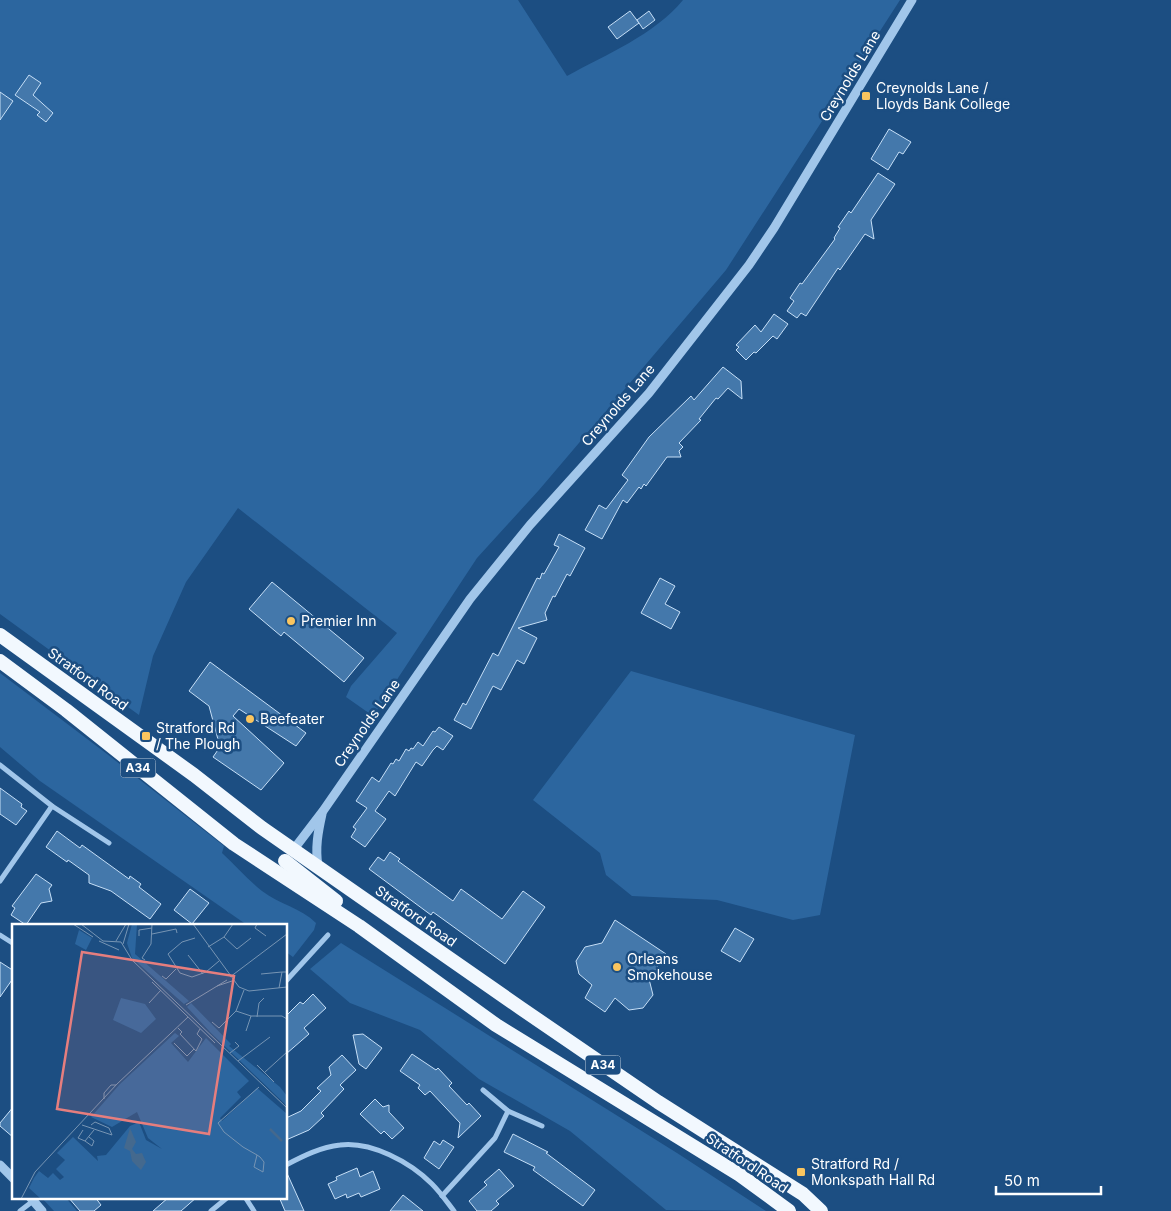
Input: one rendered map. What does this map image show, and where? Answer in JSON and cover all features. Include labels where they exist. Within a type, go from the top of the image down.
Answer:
[{"type":"highway","name":"Stratford Road","points":[[0,635],[194,775],[262,828],[522,1010],[658,1102],[803,1194],[821,1211]]},
{"type":"highway","name":"Stratford Road","points":[[0,661],[66,710],[234,844],[359,926],[496,1025],[740,1175],[789,1211]]},
{"type":"highway","points":[[277,873],[294,849]]},
{"type":"highway","points":[[285,862],[326,894],[352,911],[359,926]]},
{"type":"street","name":"Creynolds Lane","points":[[294,849],[323,812],[470,600],[530,525],[649,393],[749,265],[774,228],[912,0]]},
{"type":"street","points":[[0,764],[52,806],[110,843]]},
{"type":"street","points":[[0,881],[52,806]]},
{"type":"street","name":"Creynolds Lane","points":[[318,866],[315,852],[317,834],[323,812]]},
{"type":"street","points":[[0,935],[12,943]]},
{"type":"street","points":[[288,979],[328,935]]},
{"type":"street","points":[[483,1090],[508,1111],[542,1126]]},
{"type":"street","points":[[442,1196],[495,1138],[508,1111]]},
{"type":"street","points":[[288,1164],[311,1153],[338,1145],[356,1144],[375,1149],[406,1165],[431,1183],[454,1211]]},
{"type":"street","points":[[0,1164],[12,1174]]},
{"type":"street","points":[[211,1211],[227,1198]]},
{"type":"street","points":[[246,1198],[254,1211]]},
{"type":"street","points":[[20,1211],[31,1199],[42,1211]]},
{"type":"shaded area","points":[[0,0],[518,0],[567,76],[644,34],[658,24],[683,0],[900,0],[726,270],[539,490],[477,558],[373,716],[346,697],[351,686],[397,633],[238,508],[186,582],[153,656],[139,715],[0,614]]},
{"type":"shaded area","points":[[631,671],[855,735],[820,915],[793,920],[717,900],[632,896],[606,875],[600,853],[533,800]]},
{"type":"shaded area","points":[[0,673],[224,846],[222,853],[252,882],[262,891],[310,918],[316,923],[314,930],[293,957],[288,953],[288,924],[246,924],[40,781],[0,747]]},
{"type":"shaded area","points":[[341,943],[677,1153],[766,1211],[666,1210],[570,1131],[479,1079],[420,1030],[350,1003],[310,969]]},
{"type":"shaded area","points":[[42,1198],[66,1198],[77,1211],[54,1211]]},
{"type":"building","points":[[630,11],[639,23],[617,39],[608,27]]},
{"type":"building","points":[[649,11],[655,20],[643,29],[637,20]]},
{"type":"building","points":[[29,75],[41,83],[33,95],[53,113],[46,122],[37,115],[40,112],[15,95]]},
{"type":"building","points":[[0,92],[13,101],[0,120]]},
{"type":"building","points":[[889,129],[911,142],[903,154],[899,152],[888,170],[871,159]]},
{"type":"building","points":[[878,173],[895,184],[871,220],[874,239],[865,234],[840,270],[838,268],[806,316],[801,313],[797,318],[787,311],[794,301],[790,298],[835,239],[840,228],[838,227],[849,211],[851,213]]},
{"type":"building","points":[[774,314],[788,324],[777,339],[773,336],[746,360],[736,350],[739,347],[736,345],[755,325],[761,332]]},
{"type":"building","points":[[723,367],[741,381],[742,399],[728,388],[718,399],[716,398],[699,419],[701,420],[679,443],[683,447],[679,451],[681,457],[667,457],[646,486],[644,484],[641,489],[639,487],[627,503],[623,500],[602,539],[585,530],[599,505],[606,509],[628,480],[622,475],[649,437],[691,396],[694,400]]},
{"type":"building","points":[[559,534],[585,548],[570,576],[567,574],[555,597],[553,596],[545,613],[547,620],[518,628],[537,638],[524,664],[517,660],[501,690],[493,686],[471,729],[454,720],[463,703],[466,705],[493,653],[498,656],[537,578],[540,579],[542,573],[544,574],[559,547],[554,545]]},
{"type":"building","points":[[660,578],[675,586],[665,604],[680,612],[671,629],[641,613]]},
{"type":"building","name":"Premier Inn","points":[[272,582],[364,658],[344,682],[284,632],[281,636],[249,609]]},
{"type":"building","name":"Beefeater","points":[[210,662],[306,733],[296,746],[239,709],[233,716],[284,763],[261,790],[213,757],[220,747],[209,706],[189,691]]},
{"type":"building","points":[[439,727],[453,736],[443,750],[437,746],[422,766],[416,762],[395,796],[389,791],[375,811],[386,819],[365,847],[351,837],[356,829],[353,827],[367,808],[356,801],[372,777],[379,782],[391,763],[393,764],[396,759],[399,761],[406,749],[409,751],[411,748],[413,749],[418,742],[423,746],[433,731],[435,732]]},
{"type":"building","points":[[0,788],[22,804],[21,807],[27,811],[16,825],[0,814]]},
{"type":"building","points":[[57,831],[80,848],[82,845],[129,879],[130,876],[141,884],[139,887],[161,904],[150,919],[111,891],[89,883],[89,875],[46,847]]},
{"type":"building","points":[[390,852],[400,859],[398,861],[453,901],[461,889],[502,919],[523,891],[545,907],[505,964],[433,912],[431,915],[369,869],[378,857],[384,861]]},
{"type":"building","points":[[36,874],[52,885],[49,889],[52,901],[41,903],[27,924],[11,915],[15,908],[12,906]]},
{"type":"building","points":[[190,889],[209,903],[192,924],[174,910]]},
{"type":"building","name":"Orleans Smokehouse","points":[[615,920],[666,954],[649,979],[653,995],[643,1008],[629,1010],[615,998],[605,1012],[585,998],[592,985],[579,974],[576,961],[585,947],[602,943]]},
{"type":"building","points":[[735,928],[754,939],[740,962],[721,951]]},
{"type":"building","points":[[0,962],[12,970],[12,980],[0,997]]},
{"type":"building","points":[[313,994],[326,1008],[304,1028],[309,1034],[288,1052],[288,1014],[300,1002],[303,1004]]},
{"type":"building","points":[[363,1034],[382,1048],[366,1069],[359,1064],[353,1035]]},
{"type":"building","points":[[412,1054],[436,1070],[438,1068],[452,1083],[449,1086],[467,1105],[469,1103],[481,1116],[458,1138],[460,1123],[430,1091],[425,1095],[418,1088],[420,1085],[400,1071]]},
{"type":"building","points":[[342,1055],[356,1070],[340,1085],[344,1089],[321,1113],[324,1116],[309,1130],[288,1139],[288,1117],[301,1111],[321,1091],[317,1088],[331,1075],[329,1067]]},
{"type":"building","points":[[375,1099],[383,1107],[389,1105],[389,1112],[404,1128],[392,1139],[384,1131],[381,1134],[360,1114]]},
{"type":"building","points":[[12,1108],[12,1136],[0,1126],[0,1123]]},
{"type":"building","points":[[513,1134],[548,1152],[546,1153],[595,1190],[583,1206],[533,1170],[535,1167],[504,1152]]},
{"type":"building","points":[[443,1140],[454,1147],[439,1169],[424,1158],[434,1141],[440,1145]]},
{"type":"building","points":[[357,1168],[360,1177],[373,1171],[380,1189],[361,1197],[359,1193],[347,1198],[346,1194],[335,1199],[328,1184],[337,1180],[336,1177]]},
{"type":"building","points":[[499,1169],[514,1186],[496,1201],[499,1204],[491,1211],[477,1211],[469,1201],[487,1185],[484,1182]]},
{"type":"building","points":[[288,1175],[304,1211],[285,1211],[279,1198],[288,1198]]},
{"type":"building","points":[[403,1195],[423,1211],[390,1211]]},
{"type":"building","points":[[69,1198],[96,1198],[101,1205],[94,1211],[80,1211]]},
{"type":"building","points":[[168,1198],[196,1198],[181,1211],[153,1211]]},
{"type":"place","name":"Creynolds Lane / Lloyds Bank College","points":[[866,96]]},
{"type":"place","name":"Premier Inn","points":[[291,621]]},
{"type":"place","name":"Beefeater","points":[[250,719]]},
{"type":"place","name":"Stratford Rd / The Plough","points":[[146,736]]},
{"type":"place","name":"Orleans Smokehouse","points":[[617,967]]},
{"type":"place","name":"Stratford Rd / Monkspath Hall Rd","points":[[801,1172]]}]
